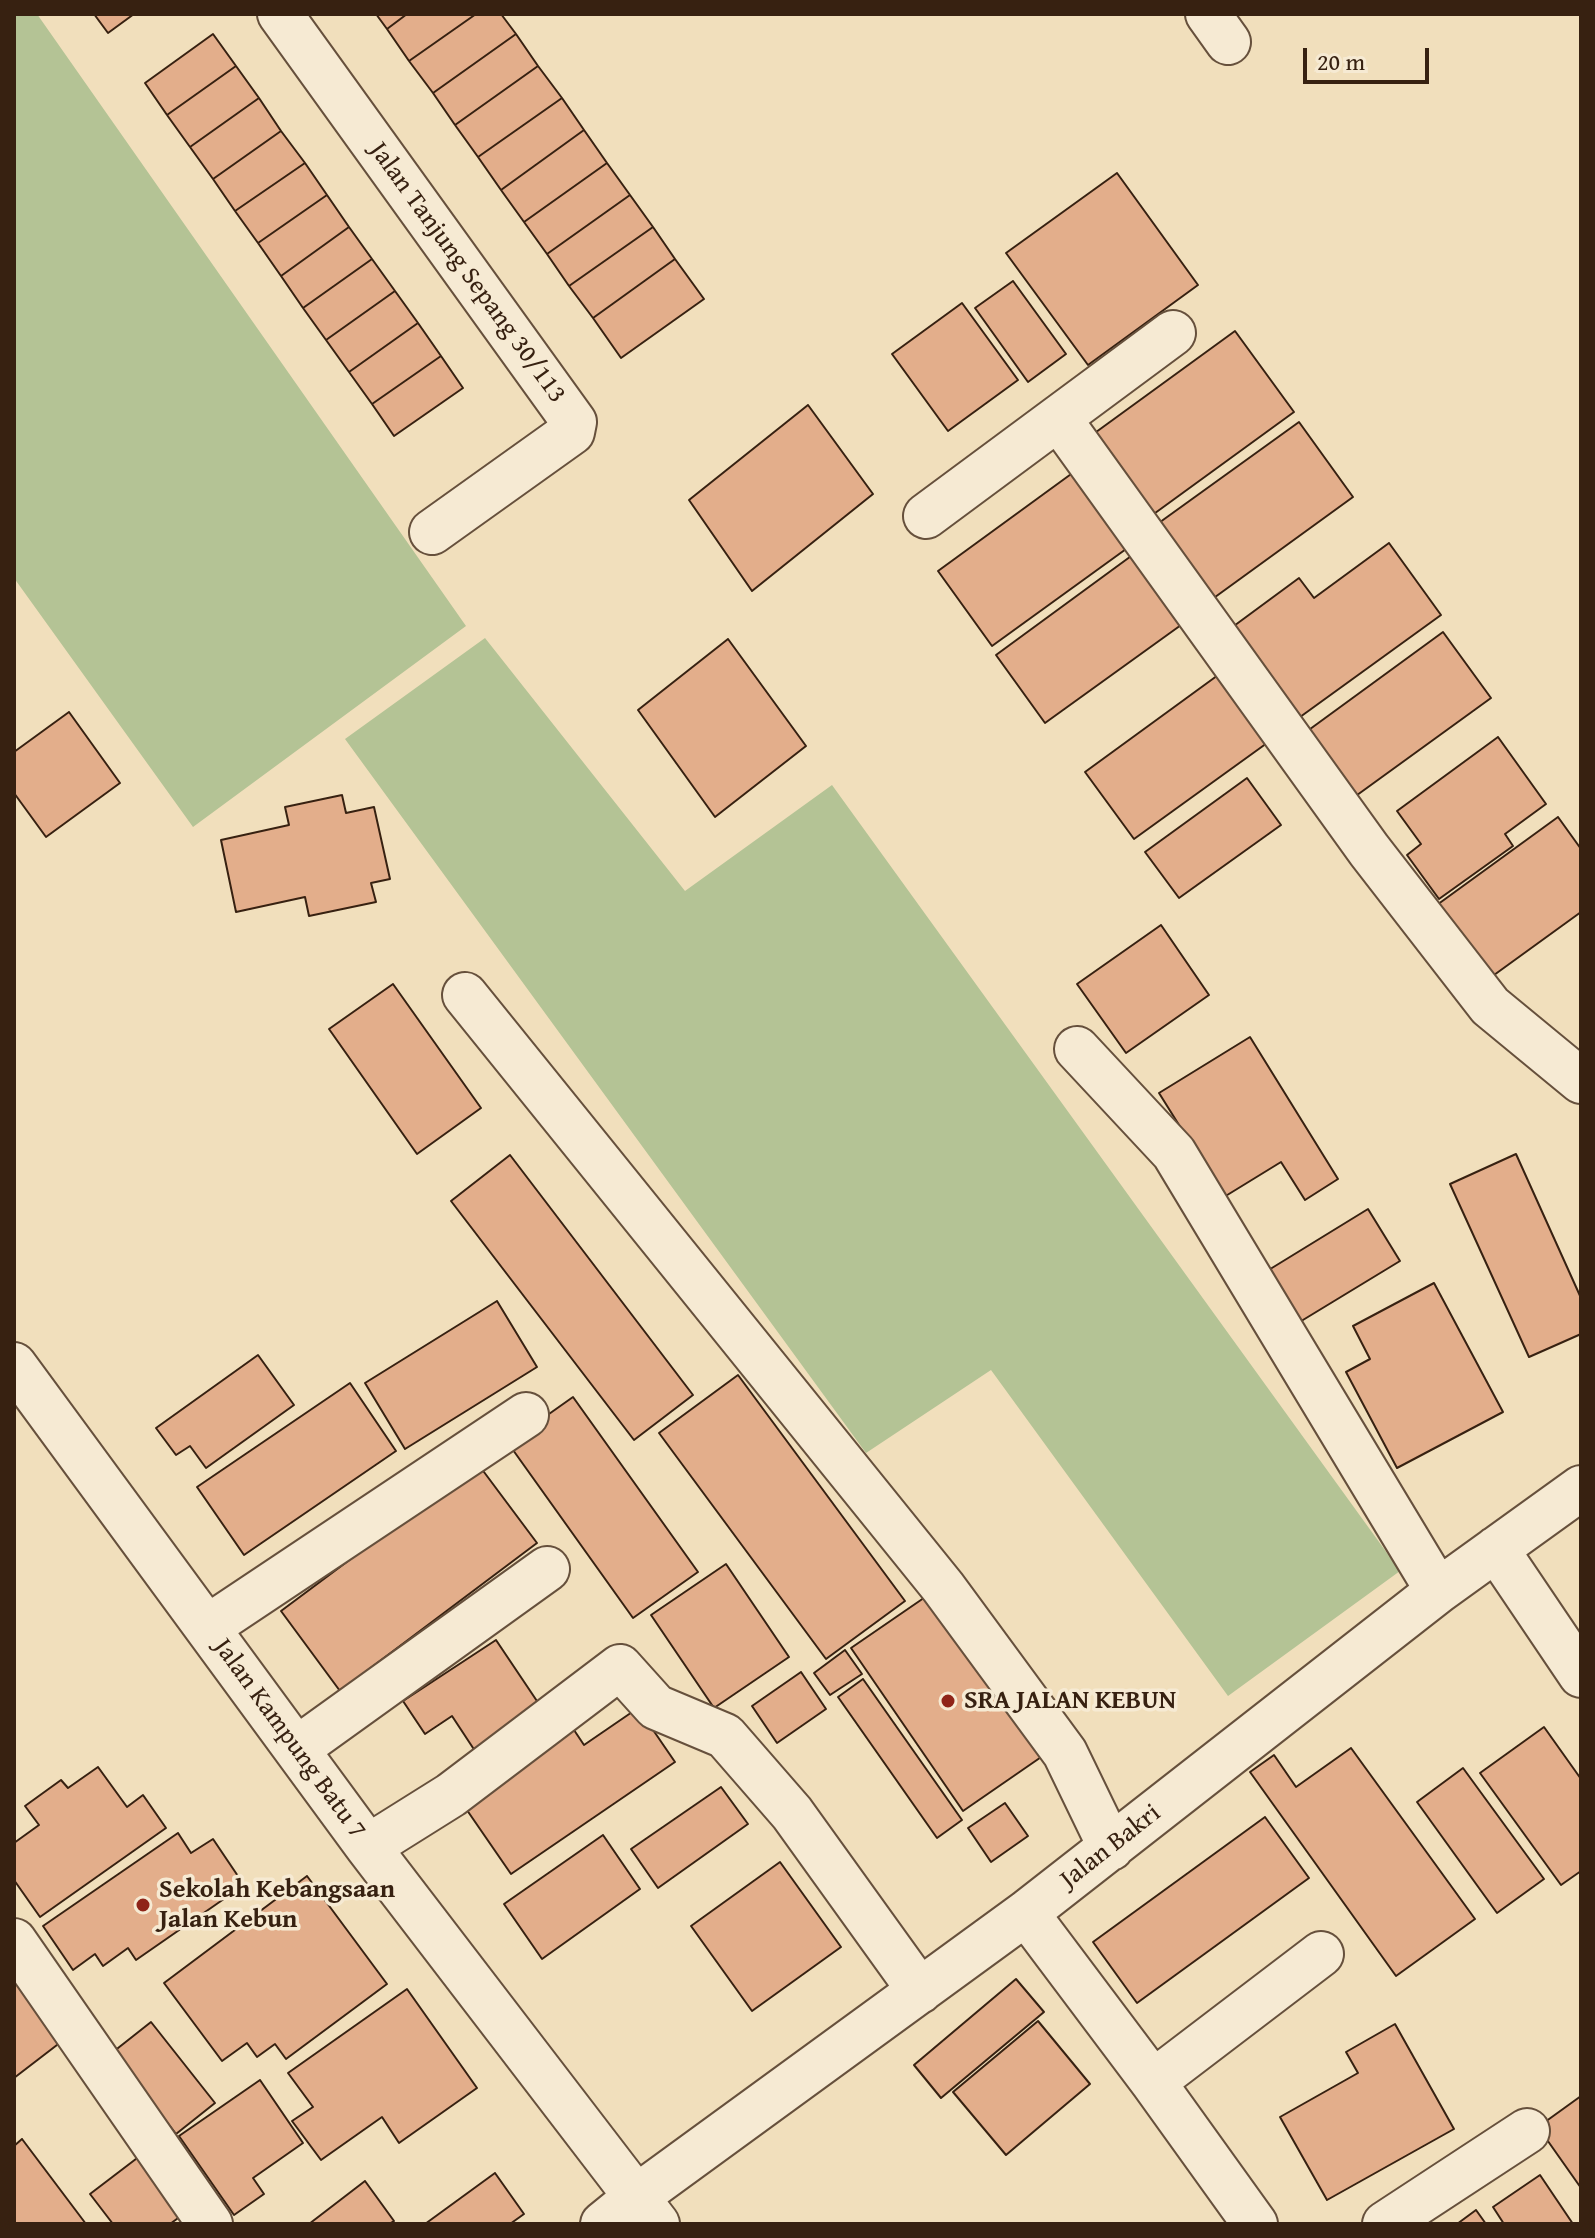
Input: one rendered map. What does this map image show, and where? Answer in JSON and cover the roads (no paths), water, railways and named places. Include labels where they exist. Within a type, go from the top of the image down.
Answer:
[{"type":"street","name":"Jalan Tanjung Sepang 30/113","points":[[280,14],[574,422],[572,432],[432,532]]},
{"type":"street","points":[[926,516],[1173,333]]},
{"type":"street","points":[[1059,419],[1369,850],[1490,1006],[1581,1081]]},
{"type":"street","points":[[465,995],[943,1587],[1065,1753],[1111,1848]]},
{"type":"street","points":[[1077,1049],[1174,1153],[1438,1591]]},
{"type":"street","name":"Jalan Kampung Batu 7","points":[[14,1365],[298,1748],[632,2215]]},
{"type":"street","points":[[208,1627],[526,1415]]},
{"type":"street","name":"Jalan Bakri","points":[[632,2215],[920,1991],[1111,1848],[1438,1591],[1581,1488]]},
{"type":"street","points":[[1496,1549],[1581,1675]]},
{"type":"street","points":[[298,1748],[547,1569]]},
{"type":"street","points":[[368,1847],[451,1795],[620,1667],[656,1707],[725,1736],[792,1813],[920,1991]]},
{"type":"street","points":[[1026,1913],[1255,2224]]},
{"type":"street","points":[[14,1941],[210,2224]]},
{"type":"street","points":[[1153,2082],[1321,1954]]},
{"type":"street","points":[[1385,2224],[1527,2131]]},
{"type":"place","name":"SRA JALAN KEBUN","points":[[948,1701]]},
{"type":"place","name":"Sekolah Kebangsaan Jalan Kebun","points":[[143,1905]]}]
